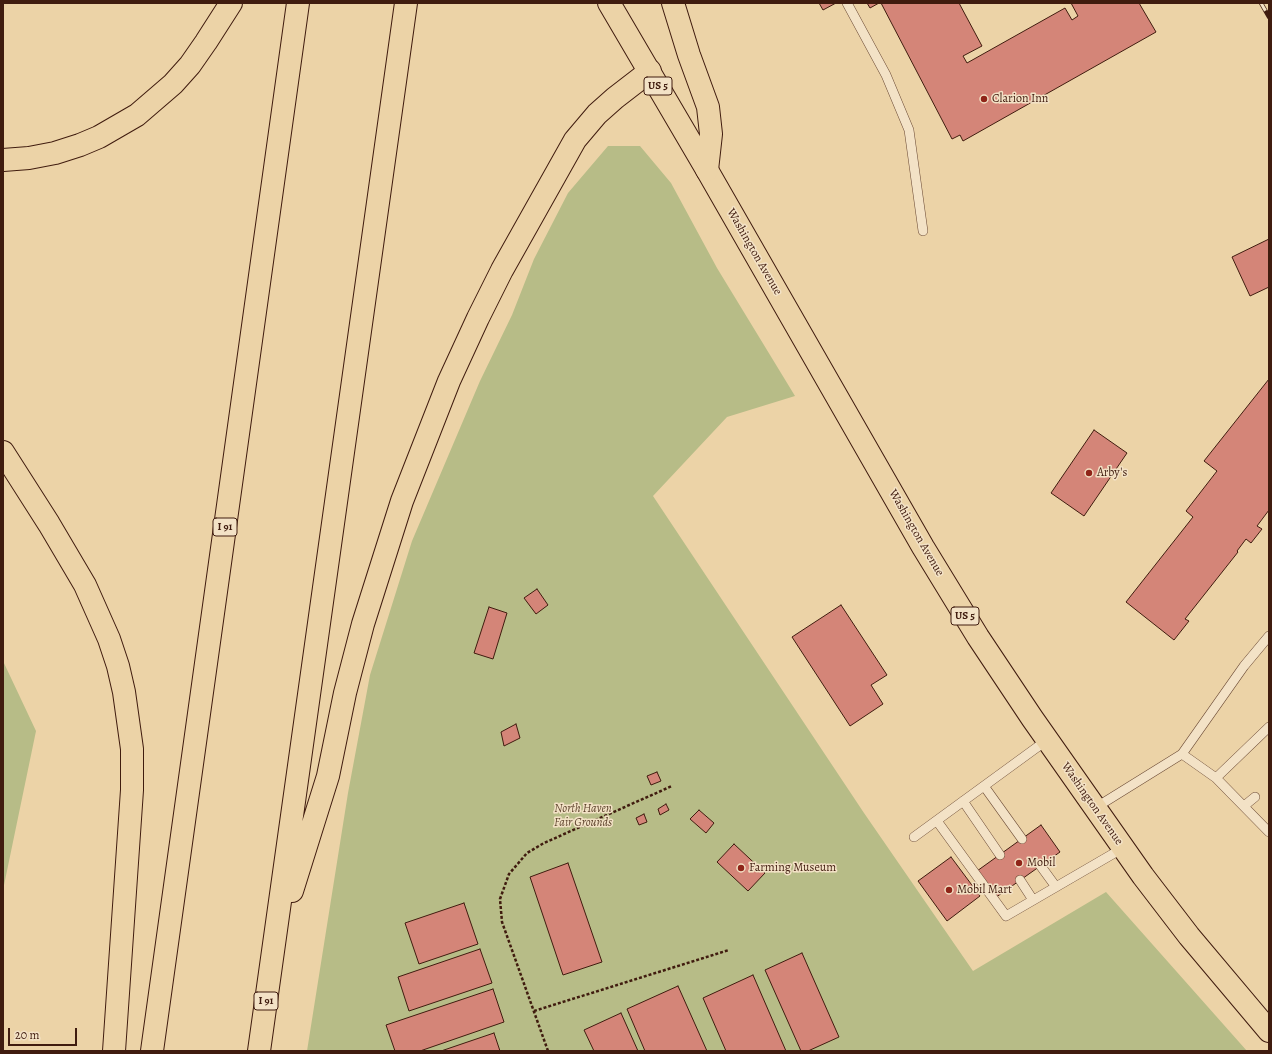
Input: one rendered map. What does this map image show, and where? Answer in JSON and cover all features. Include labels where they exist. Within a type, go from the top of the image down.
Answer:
[{"type":"main road","points":[[3,160],[29,158],[80,145],[118,127],[137,115],[173,84],[190,65],[231,3]]},
{"type":"main road","name":"I 91","points":[[152,1051],[298,3]]},
{"type":"main road","name":"I 91","points":[[259,1051],[406,3]]},
{"type":"main road","name":"Washington Avenue","points":[[609,3],[650,71],[952,596],[1006,680],[1123,848],[1189,936],[1269,1031]]},
{"type":"main road","points":[[673,3],[689,55],[708,107],[711,134],[707,170]]},
{"type":"main road","points":[[273,951],[328,776],[345,693],[363,624],[402,501],[449,381],[502,270],[575,140],[597,114],[650,71]]},
{"type":"main road","points":[[3,452],[49,524],[85,585],[109,638],[124,692],[132,749],[132,790],[114,1051]]},
{"type":"lane","points":[[847,3],[886,75],[909,130],[923,231]]},
{"type":"lane","points":[[1095,808],[1182,754],[1244,666],[1269,636]]},
{"type":"lane","points":[[1216,778],[1269,727]]},
{"type":"lane","points":[[914,837],[1047,740]]},
{"type":"lane","points":[[1182,754],[1216,778],[1269,832]]},
{"type":"lane","points":[[984,786],[1022,839]]},
{"type":"lane","points":[[1244,806],[1255,796]]},
{"type":"lane","points":[[963,801],[1000,855]]},
{"type":"lane","points":[[937,821],[1006,916],[1123,848]]},
{"type":"lane","points":[[1040,865],[1056,887]]},
{"type":"lane","points":[[1020,880],[1033,900]]},
{"type":"path","points":[[548,1051],[502,922],[500,899],[509,874],[527,853],[672,786]]},
{"type":"path","points":[[534,1011],[729,950]]},
{"type":"green space","name":"North Haven Fair Grounds","points":[[608,146],[640,146],[671,183],[717,268],[795,396],[727,417],[653,496],[864,813],[973,971],[1106,892],[1247,1051],[307,1051],[348,793],[370,675],[412,541],[480,381],[512,315],[534,259],[568,193]]},
{"type":"green space","points":[[3,661],[36,731],[3,890]]},
{"type":"building","points":[[819,3],[836,3],[823,10]]},
{"type":"building","points":[[867,3],[879,3],[870,8]]},
{"type":"building","name":"Clarion Inn","points":[[881,3],[959,3],[982,46],[963,56],[967,63],[1065,8],[1072,20],[1078,16],[1071,3],[1139,3],[1156,32],[963,141],[960,135],[952,139]]},
{"type":"building","points":[[1269,239],[1269,287],[1250,296],[1232,257]]},
{"type":"building","points":[[1269,379],[1269,510],[1257,526],[1262,529],[1251,543],[1246,539],[1237,551],[1238,552],[1185,619],[1189,621],[1174,640],[1126,602],[1193,517],[1186,511],[1217,471],[1204,461]]},
{"type":"building","name":"Arby's","points":[[1094,430],[1127,453],[1084,516],[1051,493]]},
{"type":"building","points":[[537,589],[548,605],[536,614],[524,598]]},
{"type":"building","points":[[841,605],[887,675],[871,685],[883,704],[850,726],[792,637]]},
{"type":"building","points":[[489,607],[507,613],[493,659],[474,653]]},
{"type":"building","points":[[516,724],[520,738],[504,746],[501,732]]},
{"type":"building","points":[[657,772],[661,781],[651,785],[647,776]]},
{"type":"building","points":[[666,804],[669,810],[660,815],[658,809]]},
{"type":"building","points":[[699,810],[714,823],[706,833],[690,819]]},
{"type":"building","points":[[644,814],[647,822],[639,825],[636,818]]},
{"type":"building","points":[[1041,825],[1060,852],[995,898],[977,871]]},
{"type":"building","name":"Farming Museum","points":[[734,844],[765,873],[748,891],[717,862]]},
{"type":"building","points":[[951,857],[980,896],[947,921],[918,881]]},
{"type":"building","points":[[568,863],[602,962],[563,975],[530,877]]},
{"type":"building","points":[[464,903],[478,944],[419,964],[405,923]]},
{"type":"building","points":[[480,949],[492,983],[409,1011],[398,977]]},
{"type":"building","points":[[802,953],[839,1037],[808,1051],[801,1051],[765,970]]},
{"type":"building","points":[[753,975],[786,1051],[726,1051],[703,998]]},
{"type":"building","points":[[678,986],[707,1051],[645,1051],[627,1009]]},
{"type":"building","points":[[493,989],[504,1022],[420,1051],[395,1051],[386,1025]]},
{"type":"building","points":[[621,1013],[638,1051],[594,1051],[584,1030]]},
{"type":"building","points":[[494,1033],[500,1051],[441,1051]]},
{"type":"railway","points":[[1261,3],[1269,17]]},
{"type":"place","name":"Clarion Inn","points":[[984,99]]},
{"type":"place","name":"Arby's","points":[[1089,473]]},
{"type":"place","name":"Mobil","points":[[1019,863]]},
{"type":"place","name":"Farming Museum","points":[[741,868]]},
{"type":"place","name":"Mobil Mart","points":[[949,890]]}]
